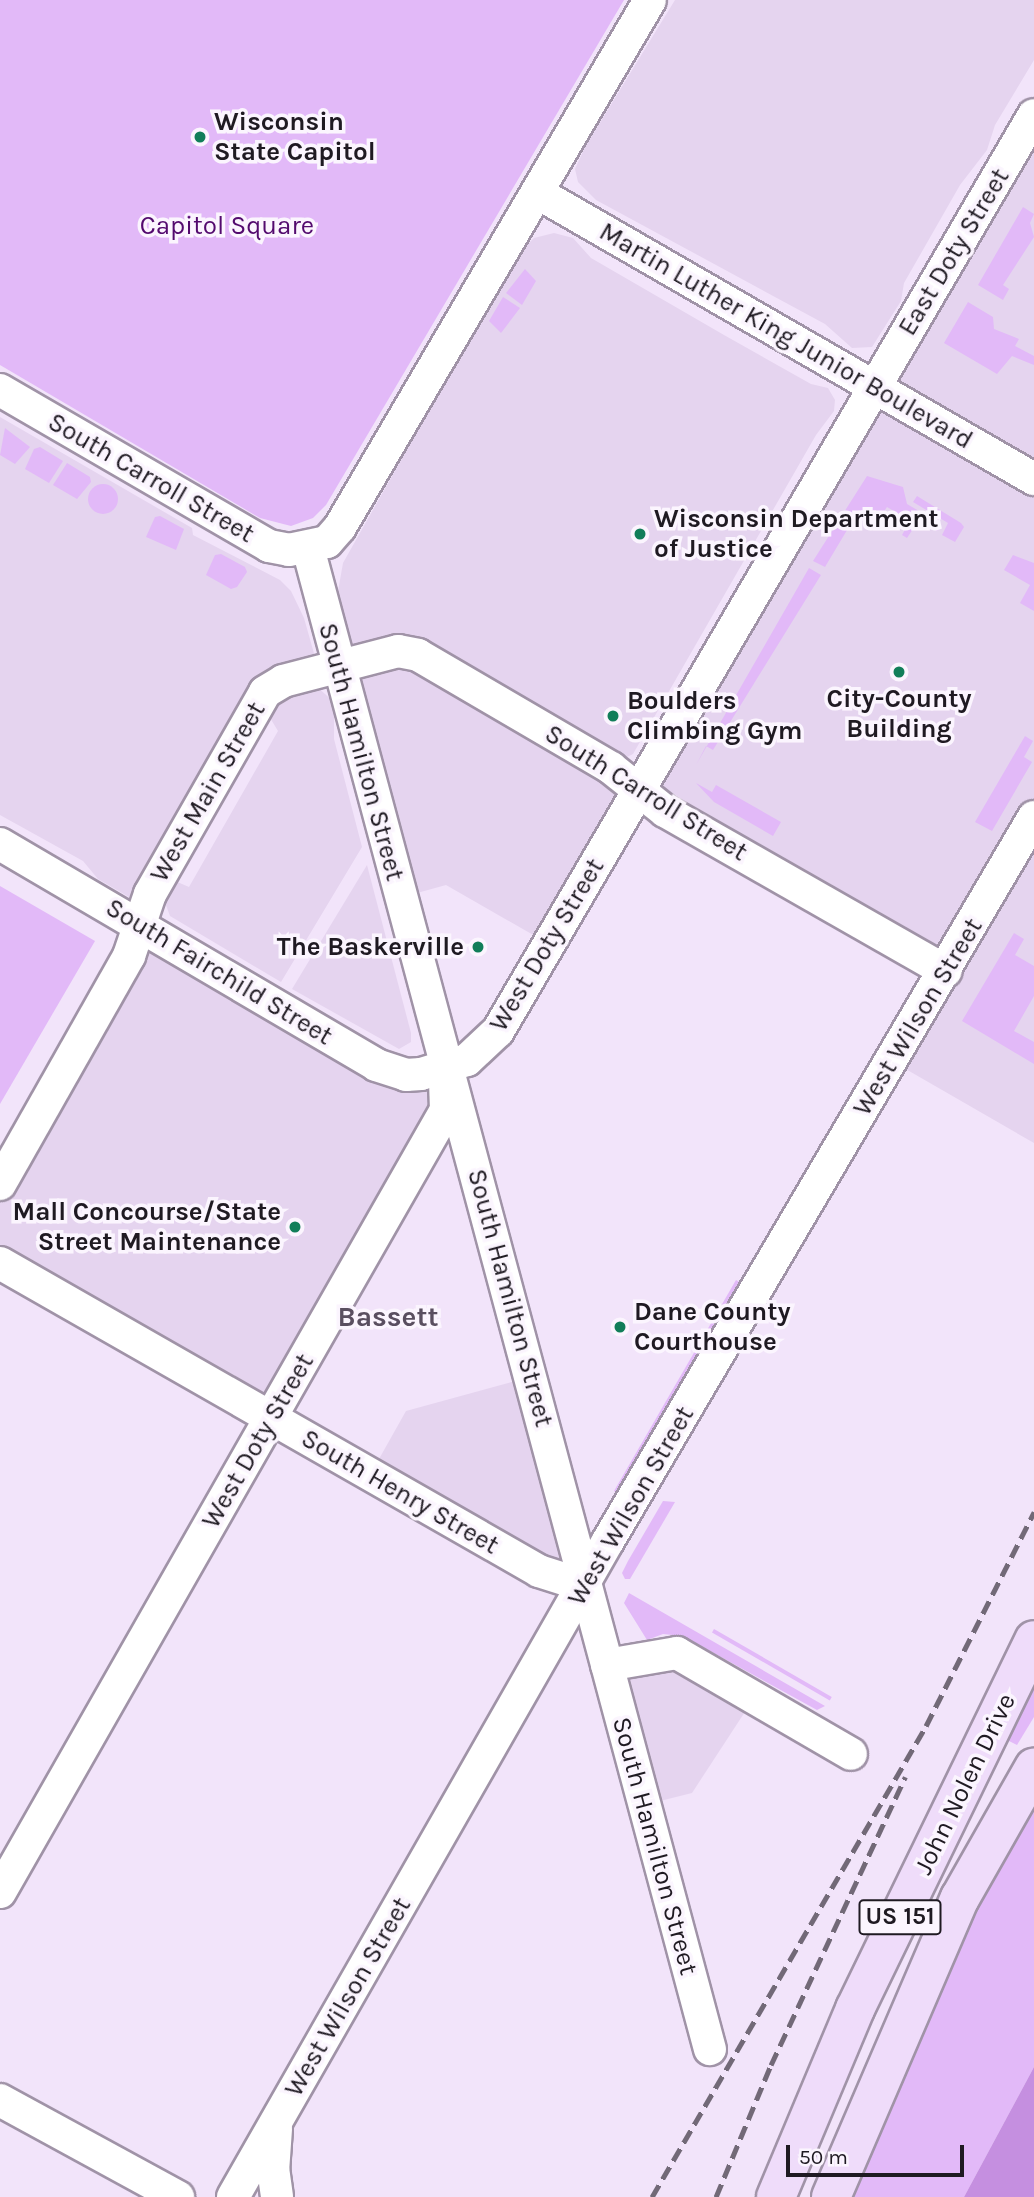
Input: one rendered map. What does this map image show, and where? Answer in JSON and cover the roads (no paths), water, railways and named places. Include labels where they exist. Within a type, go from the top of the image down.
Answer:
[{"type":"main road","name":"John Nolen Drive","points":[[776,2197],[855,2009],[1034,1640]]},
{"type":"main road","name":"John Nolen Drive","points":[[831,2197],[960,1898],[1034,1768]]},
{"type":"street","points":[[308,548],[327,541],[340,527],[650,0]]},
{"type":"street","name":"East Doty Street","points":[[873,388],[1034,116]]},
{"type":"street","name":"Martin Luther King Junior Boulevard","points":[[538,192],[1034,479]]},
{"type":"street","name":"West Doty Street","points":[[0,1892],[446,1110],[444,1069],[479,1052],[498,1031],[873,388]]},
{"type":"street","name":"South Carroll Street","points":[[0,390],[269,546],[308,548]]},
{"type":"street","name":"South Hamilton Street","points":[[308,548],[444,1069],[459,1106],[710,2049]]},
{"type":"street","name":"South Carroll Street","points":[[339,667],[398,652],[418,655],[611,768],[665,811],[946,971]]},
{"type":"street","name":"West Main Street","points":[[0,1184],[129,956],[149,894],[265,692],[283,681],[339,667]]},
{"type":"street","name":"West Wilson Street","points":[[233,2197],[872,1089],[946,971],[1034,817]]},
{"type":"street","name":"South Fairchild Street","points":[[0,844],[376,1065],[406,1075],[444,1069]]},
{"type":"street","name":"South Henry Street","points":[[0,1263],[538,1571],[586,1586]]},
{"type":"street","points":[[607,1665],[677,1653],[851,1754]]},
{"type":"street","points":[[0,2101],[178,2197]]},
{"type":"street","points":[[276,2123],[273,2168],[277,2197]]},
{"type":"railway","points":[[652,2197],[926,1726],[1034,1512]]},
{"type":"railway","points":[[716,2197],[771,2065],[905,1777]]},
{"type":"place","name":"Wisconsin State Capitol","points":[[200,137]]},
{"type":"place","name":"Wisconsin Department of Justice","points":[[640,534]]},
{"type":"place","name":"City-County Building","points":[[899,672]]},
{"type":"place","name":"Boulders Climbing Gym","points":[[613,716]]},
{"type":"place","name":"The Baskerville","points":[[478,947]]},
{"type":"place","name":"Mall Concourse/State Street Maintenance","points":[[295,1227]]},
{"type":"place","name":"Dane County Courthouse","points":[[620,1327]]},
{"type":"district","name":"Bassett","points":[[388,1317]]},
{"type":"park label","name":"Capitol Square","points":[[227,226]]}]
